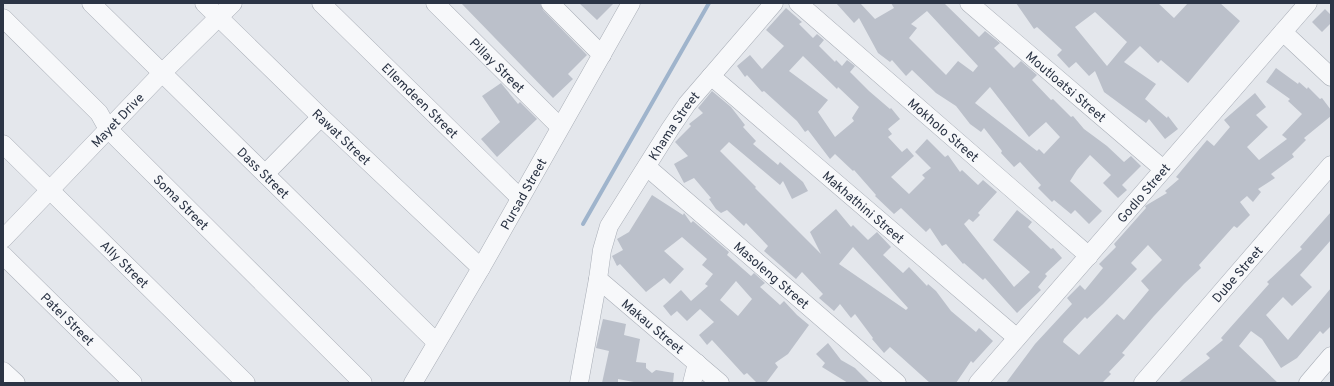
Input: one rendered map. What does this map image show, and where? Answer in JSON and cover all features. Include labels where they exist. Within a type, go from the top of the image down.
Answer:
[{"type":"street","name":"Dass Street","points":[[91,3],[436,342]]},
{"type":"street","name":"Rawat Street","points":[[204,3],[321,118],[481,268]]},
{"type":"street","name":"Mayet Drive","points":[[3,239],[162,73],[233,3]]},
{"type":"street","name":"Ellemdeen Street","points":[[321,3],[520,198]]},
{"type":"street","name":"Pillay Street","points":[[435,3],[560,127]]},
{"type":"street","points":[[550,3],[602,55]]},
{"type":"street","name":"Pursad Street","points":[[413,383],[481,268],[631,3]]},
{"type":"street","name":"Khama Street","points":[[579,383],[604,241],[609,226],[670,129],[711,76],[774,3]]},
{"type":"street","name":"Mokholo Street","points":[[798,3],[1089,256]]},
{"type":"street","name":"Moutloatsi Street","points":[[969,3],[1163,169]]},
{"type":"street","name":"Godlo Street","points":[[978,383],[1308,3]]},
{"type":"street","name":"Soma Street","points":[[3,18],[99,113],[108,129],[363,383]]},
{"type":"street","points":[[1283,32],[1331,77]]},
{"type":"street","name":"Makhathini Street","points":[[711,76],[1017,338]]},
{"type":"street","points":[[265,174],[321,118]]},
{"type":"street","name":"Ally Street","points":[[3,144],[246,383]]},
{"type":"street","name":"Dube Street","points":[[1143,383],[1331,165]]},
{"type":"street","name":"Masoleng Street","points":[[647,167],[897,383]]},
{"type":"street","name":"Patel Street","points":[[3,255],[133,383]]},
{"type":"street","name":"Makau Street","points":[[599,272],[696,363],[720,383]]},
{"type":"street","points":[[1308,383],[1331,356]]},
{"type":"street","points":[[692,383],[696,363]]},
{"type":"street","points":[[3,370],[16,383]]},
{"type":"building","points":[[461,3],[540,3],[543,10],[587,55],[568,74],[573,79],[553,98]]},
{"type":"building","points":[[579,3],[614,3],[597,20]]},
{"type":"building","points":[[836,3],[860,3],[875,19],[894,8],[891,3],[944,3],[979,37],[985,31],[1000,43],[994,48],[1014,68],[1021,61],[1037,75],[1032,80],[1051,100],[1053,99],[1071,117],[1073,116],[1084,129],[1107,146],[1124,162],[1131,156],[1141,166],[1122,185],[1127,190],[1118,198],[1103,183],[1111,175],[1090,155],[1070,181],[1102,211],[1089,224],[1075,210],[1071,214],[1054,200],[1052,202],[1038,188],[1041,185],[1020,162],[1014,167],[1001,153],[1002,151],[984,128],[981,132],[970,124],[956,106],[936,93],[912,70],[906,76],[892,60],[890,62],[878,53],[859,18],[854,23]],"holes":[[[927,11],[978,66],[973,72],[958,61],[946,75],[909,38],[917,28],[911,24]],[[990,87],[1029,137],[1046,122],[1060,137],[1044,154],[1039,149],[1037,151],[975,103]]]},
{"type":"building","points":[[1016,3],[1158,3],[1174,18],[1188,3],[1220,3],[1240,21],[1188,83],[1161,60],[1158,63],[1140,46],[1124,62],[1156,84],[1145,99],[1167,118],[1168,116],[1178,129],[1165,139],[1149,119],[1146,123],[1104,92],[1095,71],[1089,76],[1076,62],[1069,68],[1057,55],[1062,50],[1037,27],[1034,29]],"holes":[[[1095,12],[1127,42],[1107,66],[1075,27]]]},
{"type":"building","points":[[786,8],[802,22],[799,24],[813,38],[817,34],[824,40],[819,46],[835,62],[836,60],[842,66],[847,60],[855,66],[850,72],[869,91],[890,109],[891,108],[900,119],[888,129],[892,134],[888,137],[902,152],[907,148],[914,156],[891,177],[909,194],[925,178],[922,175],[931,168],[915,152],[927,139],[945,157],[948,155],[960,172],[962,170],[978,185],[983,180],[997,192],[978,213],[980,215],[973,222],[969,219],[964,224],[1014,287],[1030,272],[993,240],[1017,210],[1032,222],[1028,227],[1051,249],[1053,248],[1062,258],[1045,274],[1047,276],[1038,287],[1041,290],[1017,313],[985,278],[983,280],[964,263],[963,264],[946,244],[942,246],[930,228],[926,232],[901,208],[894,214],[875,196],[876,195],[854,170],[853,171],[835,154],[830,159],[808,130],[805,132],[797,121],[764,91],[762,92],[747,75],[745,77],[737,66],[750,55],[762,69],[784,46],[766,30]],"holes":[[[803,56],[837,89],[838,87],[859,107],[852,118],[854,121],[835,137],[818,112],[828,100],[789,71]]]},
{"type":"building","points":[[1325,9],[1331,15],[1331,23],[1322,32],[1312,22]]},
{"type":"building","points":[[1276,68],[1298,84],[1299,82],[1307,89],[1308,87],[1320,99],[1322,98],[1331,110],[1331,116],[1304,138],[1306,140],[1292,154],[1294,157],[1271,174],[1275,178],[1258,189],[1261,192],[1253,202],[1247,196],[1240,202],[1250,215],[1237,228],[1234,226],[1199,265],[1201,268],[1154,316],[1122,353],[1125,355],[1109,372],[1111,374],[1102,383],[1006,383],[1035,344],[1072,304],[1067,298],[1080,285],[1085,290],[1103,268],[1099,264],[1116,247],[1114,244],[1146,208],[1145,206],[1167,193],[1165,191],[1179,179],[1176,177],[1207,140],[1214,146],[1230,127],[1224,120],[1255,93],[1266,107],[1256,115],[1268,127],[1247,147],[1259,160],[1287,139],[1282,135],[1302,114],[1288,101],[1290,99],[1266,82]],"holes":[[[1148,245],[1162,260],[1141,281],[1149,290],[1124,320],[1117,314],[1079,355],[1063,342],[1064,339],[1085,317],[1087,319],[1137,269],[1131,263]]]},
{"type":"building","points":[[501,83],[518,104],[520,102],[537,119],[497,157],[481,139],[500,122],[482,96]]},
{"type":"building","points":[[712,91],[731,107],[745,125],[743,127],[756,141],[753,144],[778,165],[780,162],[803,182],[808,191],[792,199],[783,181],[780,185],[729,142],[720,151],[821,254],[810,232],[836,209],[851,227],[853,225],[868,240],[877,232],[891,247],[883,255],[903,273],[909,267],[927,286],[928,284],[936,291],[951,311],[976,332],[979,328],[993,341],[973,363],[971,361],[956,383],[930,383],[890,347],[884,353],[872,339],[873,338],[855,314],[851,318],[840,304],[834,311],[819,298],[823,294],[802,272],[796,279],[764,251],[768,246],[746,223],[744,226],[727,210],[721,213],[716,209],[709,199],[711,198],[694,178],[684,183],[674,164],[688,156],[675,142],[691,126],[689,124],[703,113],[698,108]],"holes":[[[853,247],[908,308],[906,310],[839,264]]]},
{"type":"building","points":[[652,195],[683,215],[684,213],[691,223],[693,221],[729,252],[727,255],[751,276],[754,273],[765,283],[760,287],[780,305],[784,301],[809,325],[788,354],[775,363],[778,367],[766,383],[757,383],[747,373],[744,375],[712,340],[707,345],[699,335],[714,322],[700,309],[687,321],[677,311],[671,316],[663,306],[681,290],[691,301],[708,286],[705,284],[713,274],[702,265],[707,259],[682,237],[664,251],[684,269],[670,284],[664,278],[646,292],[620,264],[617,266],[612,256],[623,250],[617,239],[629,232]],"holes":[[[736,281],[752,299],[738,316],[720,300]]]},
{"type":"building","points":[[1331,212],[1331,240],[1300,275],[1312,287],[1292,306],[1283,297],[1266,315],[1288,340],[1331,288],[1331,326],[1323,334],[1320,331],[1297,358],[1281,368],[1262,339],[1251,331],[1239,346],[1278,383],[1178,383],[1210,358],[1206,354],[1223,340],[1221,338],[1269,284],[1267,282],[1302,249],[1300,247]]},
{"type":"building","points":[[603,319],[626,324],[624,335],[640,339],[636,362],[646,363],[646,368],[652,373],[656,370],[674,373],[673,383],[639,383],[618,379],[618,383],[602,383],[609,351],[596,348]]},
{"type":"building","points":[[828,343],[841,360],[855,368],[870,383],[848,383],[822,367],[825,363],[816,354]]},
{"type":"waterway","points":[[583,224],[709,3]]}]
